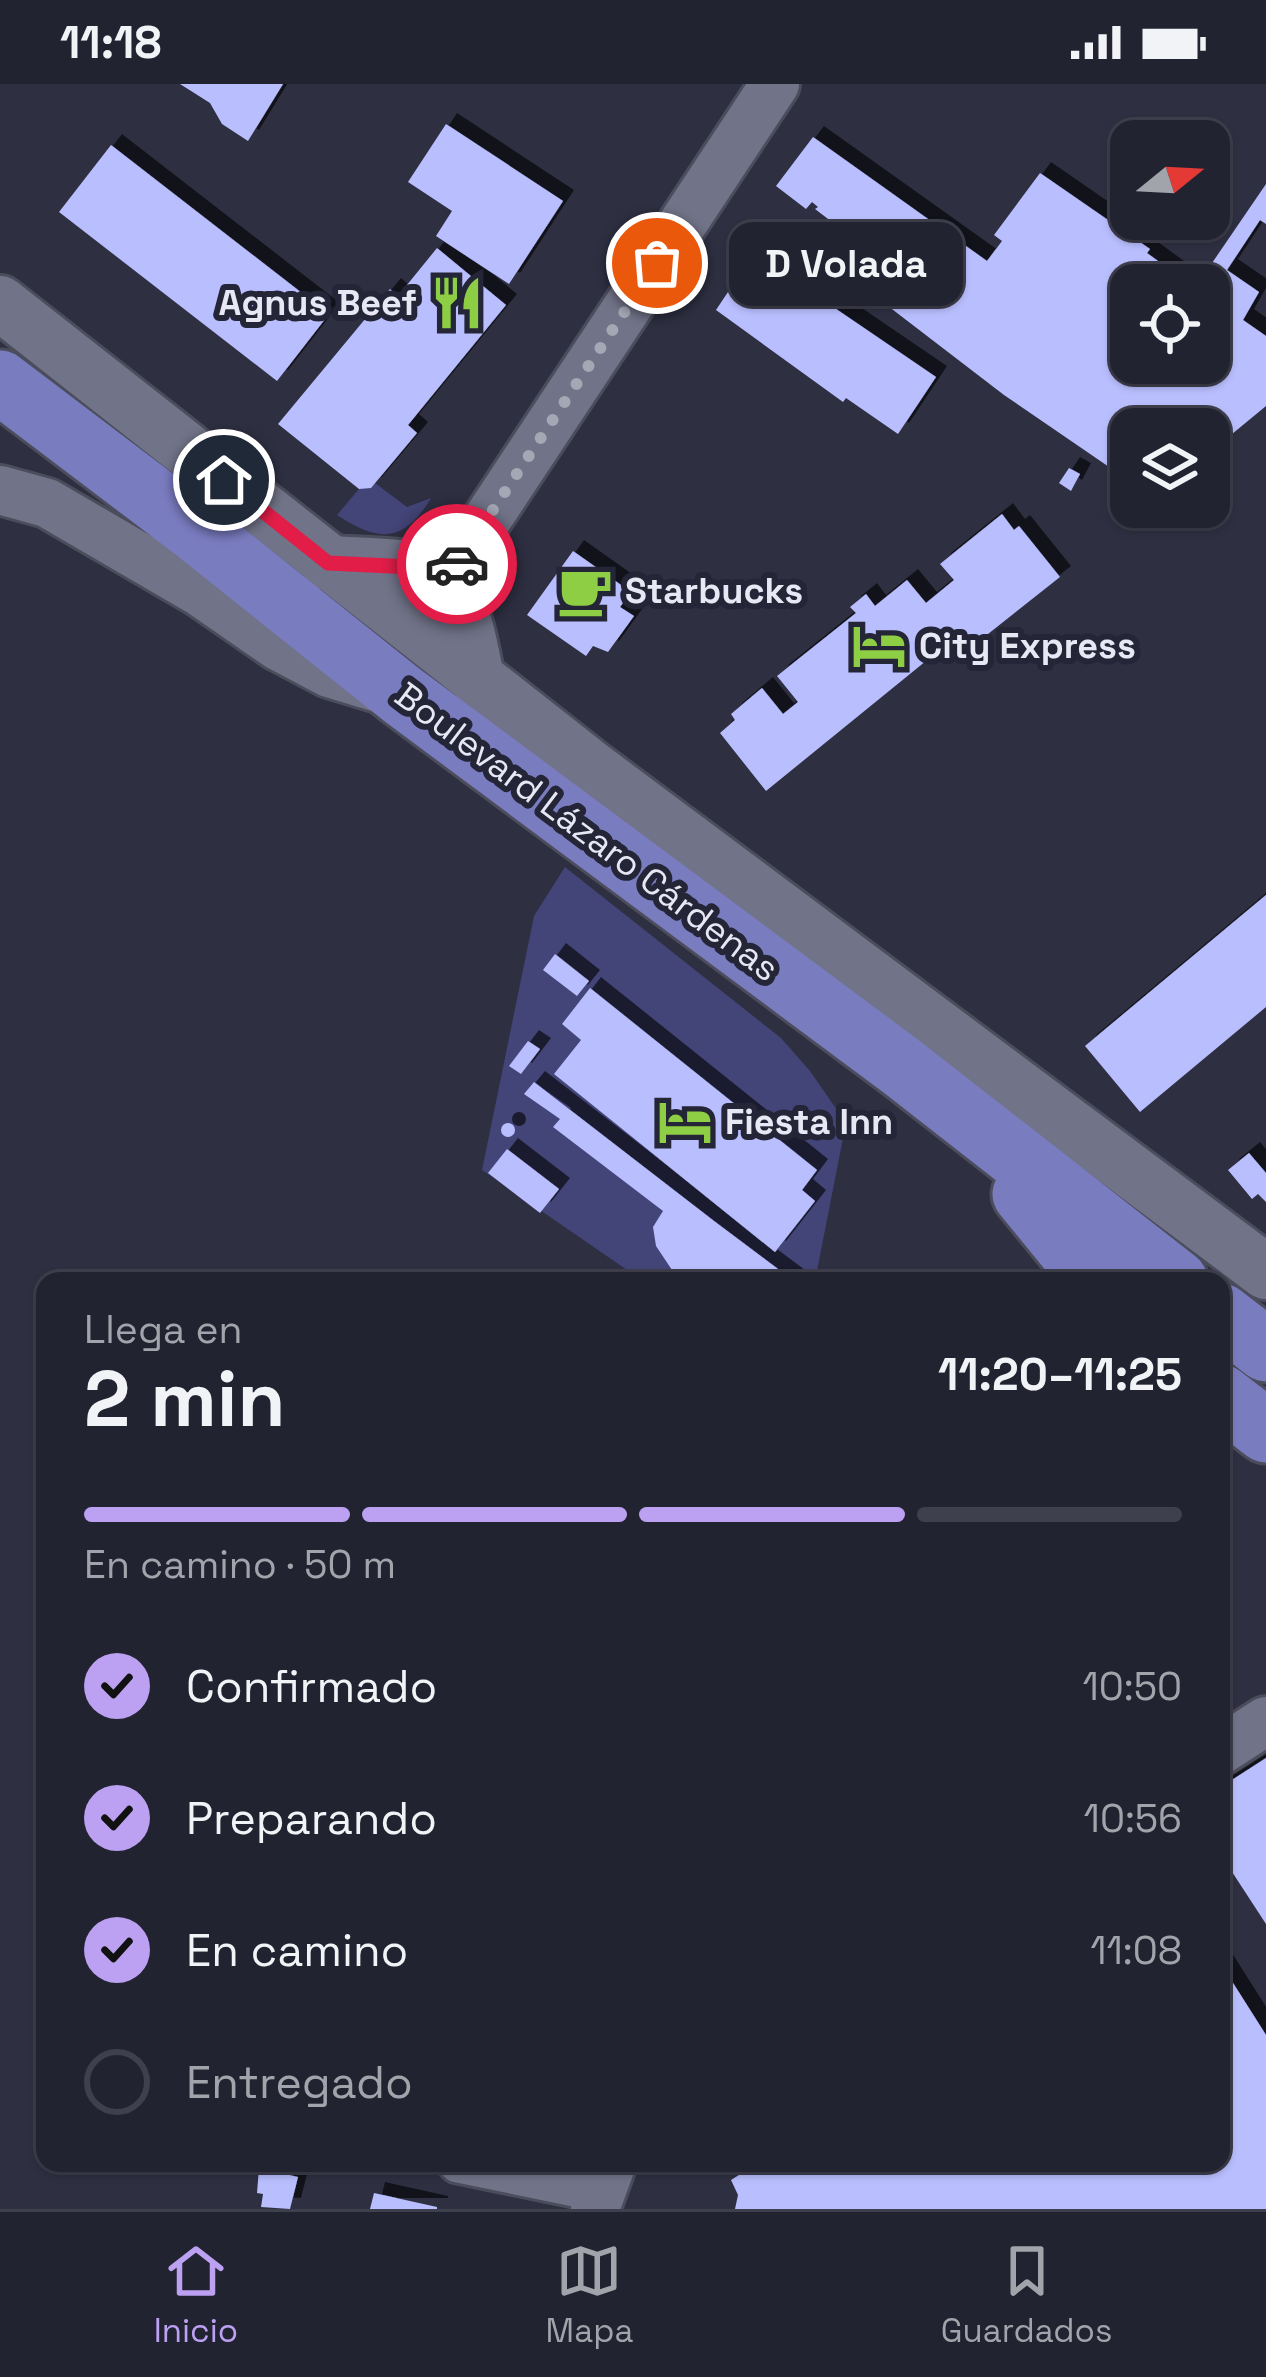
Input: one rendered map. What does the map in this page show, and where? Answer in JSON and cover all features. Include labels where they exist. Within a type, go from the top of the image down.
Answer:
[{"type":"highway","name":"Boulevard Lázaro Cárdenas","points":[[0,382],[402,695],[902,1066],[1138,1272]]},
{"type":"highway","points":[[1230,1293],[1266,1308]]},
{"type":"highway","points":[[1230,1322],[1266,1350]]},
{"type":"highway","points":[[1230,1403],[1266,1431]]},
{"type":"main road","name":"Boulevard Lázaro Cárdenas","points":[[0,303],[477,679],[1266,1273]]},
{"type":"main road","points":[[328,563],[411,567],[445,583],[467,621],[477,679]]},
{"type":"street","points":[[445,583],[775,84]]},
{"type":"street","points":[[0,490],[47,503],[329,673],[402,695]]},
{"type":"street","points":[[1230,1744],[1266,1720]]},
{"type":"street","points":[[510,2172],[602,2188]]},
{"type":"shaded area","points":[[375,483],[407,507],[431,498],[411,524],[389,534],[365,530],[337,515],[359,489]]},
{"type":"shaded area","points":[[565,867],[781,1038],[810,1071],[846,1123],[817,1272],[630,1272],[482,1170],[534,916]]},
{"type":"building","points":[[180,84],[283,84],[248,141],[222,124],[210,103]]},
{"type":"building","points":[[446,124],[563,201],[509,284],[436,236],[452,211],[408,182]]},
{"type":"building","points":[[813,137],[987,261],[1002,241],[994,235],[1040,173],[1110,221],[1110,240],[1137,240],[1162,264],[1110,264],[1110,384],[1230,384],[1230,272],[1259,292],[1243,320],[1266,336],[1266,406],[1230,436],[1230,408],[1110,408],[1110,468],[1004,395],[871,293],[891,267],[812,202],[806,209],[776,186]]},
{"type":"building","points":[[111,145],[329,314],[277,381],[59,212]]},
{"type":"building","points":[[1266,184],[1266,224],[1260,220],[1230,265],[1211,264]]},
{"type":"building","points":[[437,248],[506,305],[408,425],[417,433],[371,488],[359,489],[278,424],[390,289],[398,296]]},
{"type":"building","points":[[754,253],[936,377],[898,434],[846,398],[843,402],[716,310]]},
{"type":"building","points":[[1069,468],[1080,474],[1071,491],[1059,483]]},
{"type":"building","name":"City Express","points":[[1002,514],[1014,530],[1019,526],[1060,577],[964,653],[953,639],[766,791],[720,733],[735,720],[731,714],[762,688],[783,714],[798,702],[777,676],[856,613],[850,607],[866,594],[875,606],[907,580],[926,603],[954,580],[940,564]]},
{"type":"building","points":[[573,551],[631,592],[620,607],[634,616],[608,652],[593,646],[586,656],[527,615]]},
{"type":"building","points":[[1266,895],[1266,1007],[1140,1112],[1085,1046]]},
{"type":"building","points":[[555,954],[589,981],[577,996],[543,970]]},
{"type":"building","name":"Fiesta Inn","points":[[590,988],[817,1170],[802,1190],[815,1201],[775,1252],[554,1074],[581,1040],[562,1024]]},
{"type":"building","points":[[528,1041],[540,1049],[521,1074],[509,1066]]},
{"type":"building","points":[[534,1082],[782,1272],[673,1272],[656,1246],[653,1227],[663,1211],[553,1127],[560,1119],[524,1094]]},
{"type":"building","points":[[508,1123],[515,1130],[508,1137],[501,1130]]},
{"type":"building","points":[[507,1149],[559,1189],[540,1213],[488,1173]]},
{"type":"building","points":[[1249,1153],[1266,1173],[1266,1202],[1258,1194],[1252,1199],[1228,1170]]},
{"type":"building","points":[[1266,1758],[1266,1924],[1230,1869],[1230,1781]]},
{"type":"building","points":[[1230,1978],[1266,2035],[1266,2209],[735,2209],[738,2195],[731,2180],[744,2172],[1230,2172]]},
{"type":"building","points":[[259,2172],[298,2177],[290,2209],[261,2207],[263,2194],[257,2193]]},
{"type":"building","points":[[374,2193],[437,2207],[437,2209],[370,2209]]},
{"type":"way so far","points":[[457,564],[657,263]]},
{"type":"place","name":"D Volada","points":[[657,263]]},
{"type":"place","name":"Agnus Beef","points":[[457,303]]},
{"type":"place","name":"Starbucks","points":[[585,591]]},
{"type":"place","name":"City Express","points":[[879,646]]},
{"type":"place","name":"Fiesta Inn","points":[[685,1122]]},
{"type":"route","points":[[224,480],[328,563],[411,567],[445,583],[457,564]]}]
